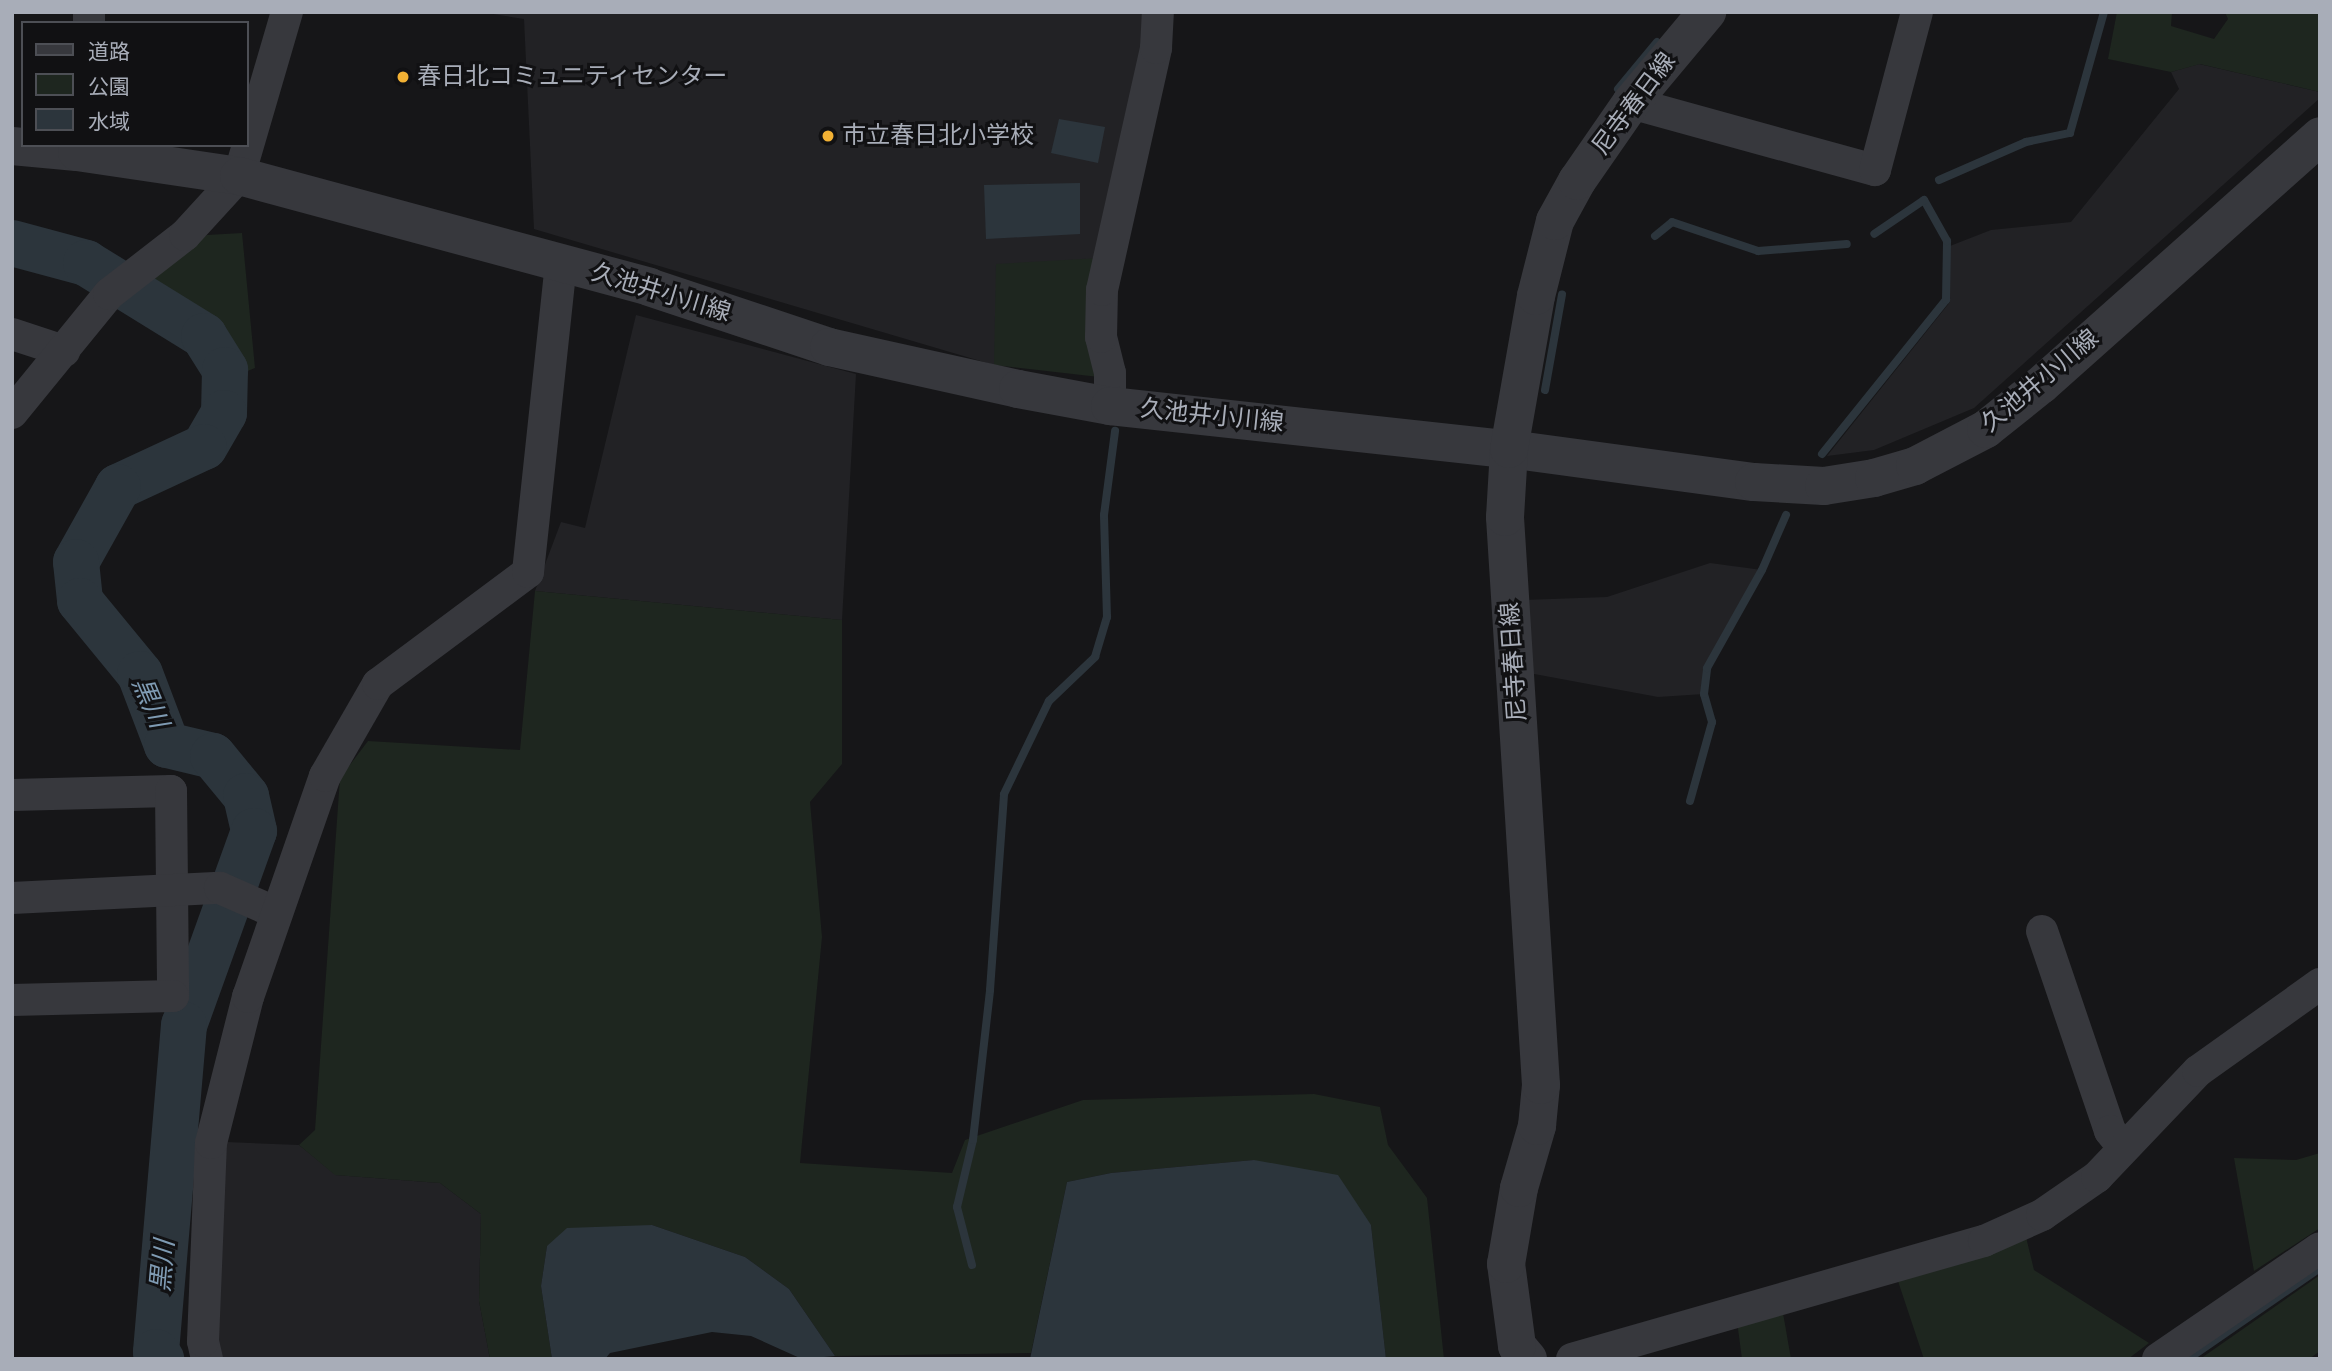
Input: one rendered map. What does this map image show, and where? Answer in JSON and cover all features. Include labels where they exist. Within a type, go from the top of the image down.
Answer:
[{"type":"street","points":[[248,145],[287,12]]},
{"type":"street","points":[[1110,406],[1110,373],[1101,337],[1101,290],[1156,48],[1158,12]]},
{"type":"street","name":"尼寺春日線","points":[[1528,1359],[1517,1346],[1506,1264],[1519,1188],[1537,1126],[1541,1085],[1505,517],[1508,449],[1536,296],[1555,221],[1577,181],[1631,103],[1707,12]]},
{"type":"street","points":[[1631,103],[1875,170],[1917,12]]},
{"type":"street","name":"久池井小川線","points":[[45,147],[78,148],[239,176],[649,287],[830,347],[925,370],[1110,406],[1508,449],[1754,482],[1824,486],[1874,478],[1915,466],[1986,429],[2042,385],[2320,136]]},
{"type":"street","points":[[12,413],[120,285],[185,235],[239,176],[247,147]]},
{"type":"street","points":[[207,1359],[203,1341],[211,1143],[248,997],[325,776],[378,684],[528,572],[561,263]]},
{"type":"street","points":[[12,334],[64,351]]},
{"type":"street","points":[[12,795],[170,791],[173,996],[12,1000]]},
{"type":"street","points":[[12,898],[172,893],[233,894],[277,913]]},
{"type":"street","points":[[2042,931],[2110,1131],[2124,1148]]},
{"type":"street","points":[[1572,1359],[1984,1241],[2042,1215],[2097,1177],[2198,1071],[2320,984]]},
{"type":"street","points":[[2158,1359],[2320,1248]]},
{"type":"shaded area","name":"市立春日北小学校","points":[[481,12],[1149,12],[1100,258],[994,365],[534,229],[524,19]]},
{"type":"shaded area","points":[[2199,64],[2320,92],[2320,98],[1974,408],[1874,450],[1827,456],[1950,302],[1950,246],[1991,230],[2071,222],[2179,89],[2171,72]]},
{"type":"shaded area","points":[[636,315],[856,374],[842,620],[535,591],[561,522],[585,528]]},
{"type":"shaded area","points":[[1710,563],[1762,570],[1707,668],[1704,694],[1658,697],[1529,673],[1523,600],[1607,597]]},
{"type":"shaded area","points":[[226,1142],[299,1145],[336,1175],[440,1183],[481,1214],[479,1301],[490,1359],[222,1359],[214,1334]]},
{"type":"green space","points":[[2117,12],[2172,12],[2171,26],[2214,39],[2228,19],[2225,12],[2320,12],[2320,92],[2200,64],[2171,72],[2108,59]]},
{"type":"green space","points":[[242,233],[255,368],[235,376],[217,326],[142,277],[207,235]]},
{"type":"green space","points":[[1100,258],[1099,377],[994,365],[996,264]]},
{"type":"green space","points":[[535,591],[842,620],[842,764],[810,802],[822,937],[800,1163],[952,1173],[965,1140],[1083,1100],[1314,1094],[1380,1107],[1388,1145],[1427,1198],[1444,1359],[1386,1359],[1371,1225],[1254,1160],[1111,1173],[1067,1182],[1031,1353],[835,1356],[789,1289],[745,1257],[652,1225],[547,1246],[541,1286],[552,1359],[490,1359],[479,1301],[481,1214],[440,1183],[335,1175],[299,1145],[315,1130],[340,778],[368,741],[520,750]]},
{"type":"green space","points":[[2320,1153],[2320,1228],[2254,1271],[2234,1158],[2296,1160]]},
{"type":"green space","points":[[2026,1237],[2034,1270],[2149,1343],[2128,1359],[1924,1359],[1897,1278]]},
{"type":"green space","points":[[2320,1275],[2320,1351],[2309,1359],[2200,1359]]},
{"type":"green space","points":[[1783,1313],[1791,1359],[1742,1359],[1737,1321]]},
{"type":"water","points":[[1059,119],[1105,127],[1098,163],[1051,153]]},
{"type":"water","points":[[1080,183],[1080,234],[986,239],[984,185]]},
{"type":"water","points":[[1254,1160],[1338,1175],[1371,1225],[1386,1359],[1030,1359],[1067,1182],[1111,1173]]},
{"type":"water","points":[[652,1225],[745,1257],[789,1289],[835,1356],[802,1359],[751,1336],[712,1332],[610,1353],[605,1359],[552,1359],[541,1286],[547,1246],[567,1228]]},
{"type":"waterway","points":[[1939,180],[2026,142],[2070,133],[2104,12]]},
{"type":"waterway","points":[[1618,89],[1657,42]]},
{"type":"waterway","points":[[1822,454],[1946,300],[1947,241],[1924,200],[1874,234]]},
{"type":"waterway","points":[[1655,236],[1672,222],[1758,251],[1847,244]]},
{"type":"waterway","name":"黒川","points":[[12,243],[86,263],[204,336],[225,370],[224,413],[204,447],[118,487],[76,562],[80,601],[140,674],[167,745],[213,756],[246,796],[254,831],[184,1025],[156,1352],[161,1359]]},
{"type":"waterway","points":[[1545,390],[1562,295]]},
{"type":"waterway","points":[[972,1265],[957,1207],[973,1140],[990,990],[1004,794],[1049,701],[1095,657],[1107,617],[1104,515],[1115,431]]},
{"type":"waterway","points":[[1690,801],[1712,722],[1704,694],[1707,668],[1762,570],[1786,515]]},
{"type":"waterway","points":[[2188,1359],[2320,1268]]},
{"type":"place","name":"春日北コミュニティセンター","points":[[403,77]]},
{"type":"place","name":"市立春日北小学校","points":[[828,136]]}]
